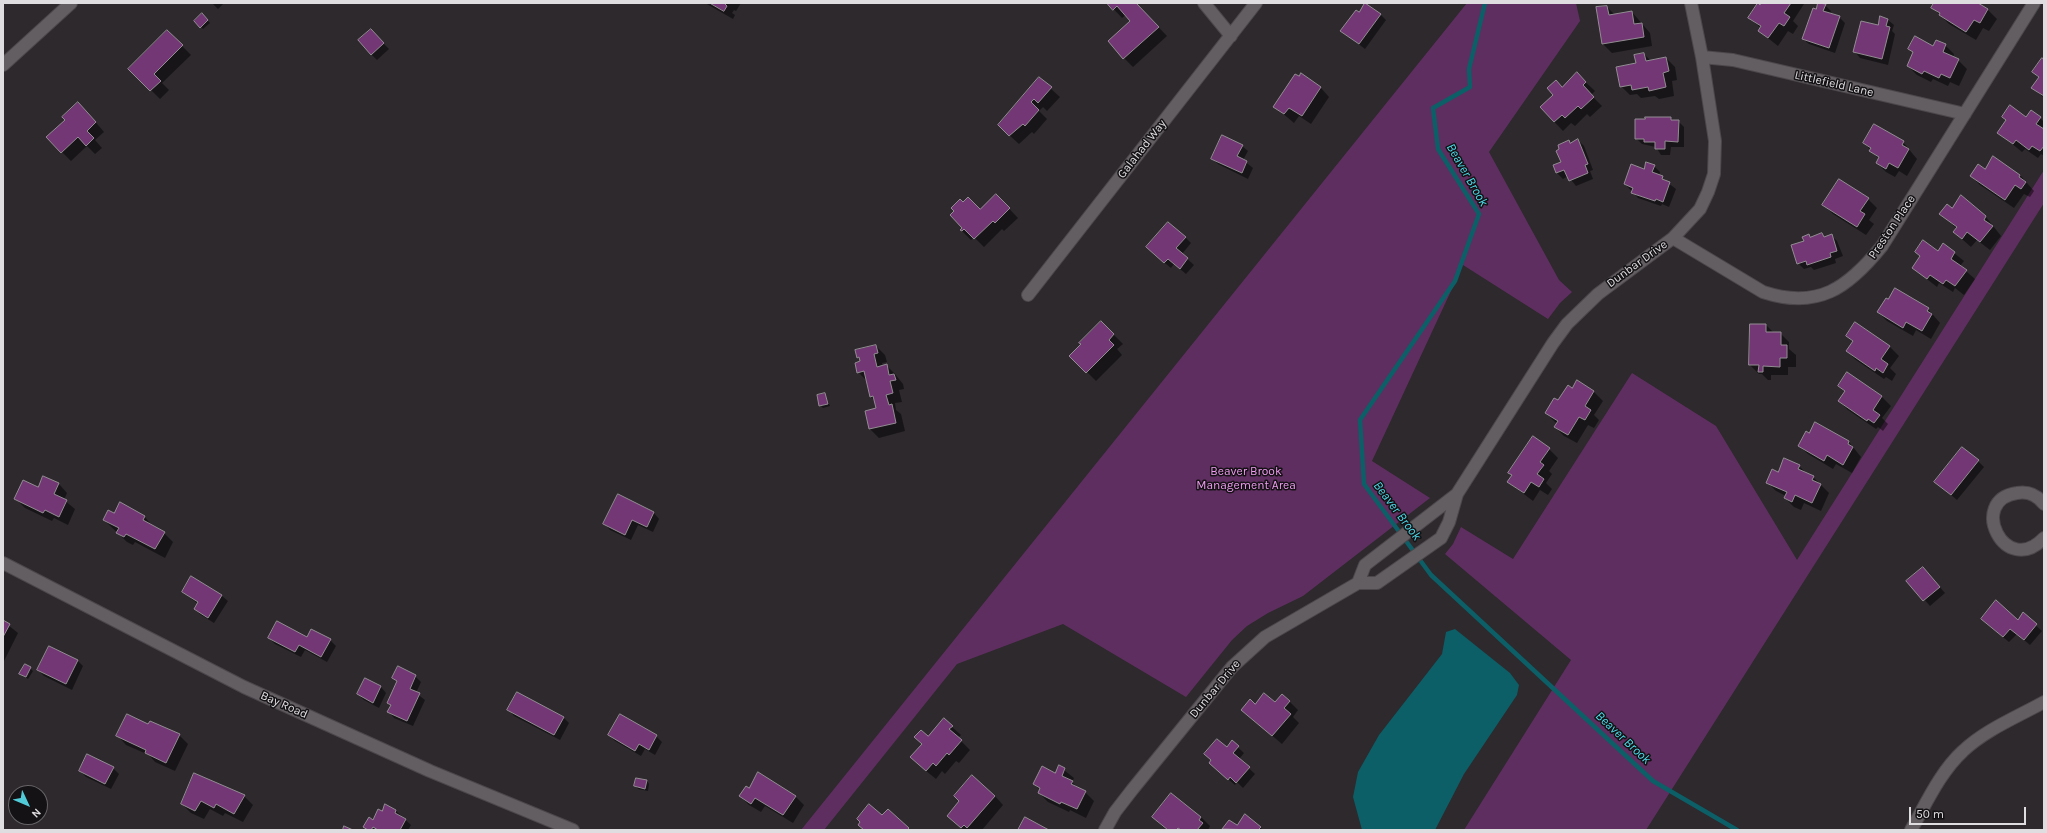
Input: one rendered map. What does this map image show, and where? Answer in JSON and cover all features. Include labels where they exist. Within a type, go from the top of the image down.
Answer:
[{"type":"street","points":[[3,65],[71,3]]},
{"type":"street","points":[[1204,3],[1231,36]]},
{"type":"street","name":"Galahad Way","points":[[1028,295],[1256,3]]},
{"type":"street","name":"Dunbar Drive","points":[[1105,830],[1115,812],[1132,790],[1232,667],[1247,652],[1265,637],[1358,583],[1377,583],[1441,538],[1449,522],[1457,494],[1553,343],[1567,324],[1598,294],[1673,238],[1700,209],[1714,174],[1714,141],[1702,56],[1691,3]]},
{"type":"street","name":"Preston Place","points":[[1673,238],[1763,292],[1778,297],[1802,300],[1824,294],[1847,282],[1864,268],[1882,246],[2034,3]]},
{"type":"street","name":"Littlefield Lane","points":[[1702,56],[1733,60],[1965,114]]},
{"type":"street","points":[[2044,504],[2030,493],[2015,493],[2007,496],[1996,507],[1993,522],[1997,536],[2009,546],[2016,549],[2032,547],[2044,538]]},
{"type":"street","name":"Dunbar Drive","points":[[1358,583],[1365,565],[1457,494]]},
{"type":"street","name":"Bay Road","points":[[3,563],[244,687],[430,771],[573,830]]},
{"type":"street","points":[[1911,830],[1950,764],[1962,751],[1978,738],[2044,702]]},
{"type":"green space","name":"Beaver Brook Management Area","points":[[1467,3],[1576,3],[1580,21],[1489,152],[1559,280],[1572,292],[1560,303],[1548,319],[1463,265],[1372,461],[1430,498],[1303,596],[1268,613],[1247,626],[1232,640],[1186,697],[1063,624],[957,664],[824,830],[801,830]]},
{"type":"green space","points":[[2044,170],[2044,203],[1646,830],[1464,830],[1571,660],[1445,554],[1453,544],[1461,527],[1513,559],[1632,373],[1716,426],[1797,560]]},
{"type":"water","points":[[1455,629],[1510,673],[1519,685],[1517,695],[1464,774],[1435,830],[1362,830],[1353,797],[1358,772],[1379,735],[1442,654],[1446,632]]},
{"type":"building","points":[[710,3],[724,3],[727,6],[724,11]]},
{"type":"building","points":[[1107,3],[1136,3],[1159,27],[1123,59],[1108,41],[1130,21],[1117,6],[1113,10]]},
{"type":"building","points":[[1365,3],[1381,14],[1359,44],[1340,31],[1356,10],[1359,12]]},
{"type":"building","points":[[1758,3],[1760,5],[1761,3],[1791,3],[1784,13],[1790,17],[1784,26],[1779,23],[1768,38],[1758,31],[1761,26],[1748,18]]},
{"type":"building","points":[[1818,3],[1826,4],[1823,11],[1840,16],[1829,48],[1802,39],[1813,8],[1816,9]]},
{"type":"building","points":[[1934,3],[1978,3],[1988,9],[1980,23],[1974,20],[1966,32],[1939,15],[1940,13],[1931,8]]},
{"type":"building","points":[[1607,6],[1609,15],[1632,11],[1634,24],[1642,23],[1644,37],[1602,44],[1596,7]]},
{"type":"building","points":[[202,13],[208,20],[200,28],[194,21]]},
{"type":"building","points":[[1880,16],[1888,19],[1886,26],[1890,27],[1882,59],[1853,52],[1861,21],[1878,25]]},
{"type":"building","points":[[371,29],[384,43],[371,55],[358,40]]},
{"type":"building","points":[[167,30],[183,45],[154,74],[161,81],[150,91],[128,69]]},
{"type":"building","points":[[1915,36],[1933,46],[1936,40],[1946,44],[1943,52],[1959,59],[1950,78],[1941,74],[1939,78],[1924,71],[1922,74],[1907,66],[1913,52],[1908,49]]},
{"type":"building","points":[[1644,53],[1646,61],[1666,57],[1669,71],[1663,73],[1666,87],[1649,91],[1648,87],[1632,90],[1631,85],[1620,87],[1616,67],[1636,63],[1634,55]]},
{"type":"building","points":[[2042,58],[2044,59],[2044,96],[2031,88],[2039,77],[2032,72]]},
{"type":"building","points":[[1577,72],[1586,82],[1583,85],[1594,97],[1581,109],[1578,106],[1565,118],[1562,115],[1554,122],[1540,107],[1553,95],[1547,88],[1556,80],[1562,87]]},
{"type":"building","points":[[1301,73],[1321,87],[1302,116],[1289,108],[1284,114],[1273,107],[1295,74],[1299,76]]},
{"type":"building","points":[[1039,77],[1052,87],[1038,103],[1034,99],[1031,102],[1039,110],[1025,126],[1023,124],[1009,136],[998,125]]},
{"type":"building","points":[[78,102],[96,122],[87,131],[94,138],[86,146],[78,137],[61,153],[46,137],[65,120],[62,117]]},
{"type":"building","points":[[2010,105],[2026,117],[2031,110],[2041,117],[2036,124],[2044,129],[2044,146],[2040,151],[2032,146],[2029,150],[2016,140],[2013,144],[1997,133],[2006,120],[2002,117]]},
{"type":"building","points":[[1645,117],[1671,117],[1671,120],[1679,120],[1678,142],[1665,141],[1665,149],[1655,149],[1655,142],[1644,142],[1644,139],[1635,139],[1635,119],[1645,119]]},
{"type":"building","points":[[1874,124],[1904,141],[1902,145],[1909,149],[1898,168],[1889,163],[1886,169],[1876,163],[1879,157],[1869,151],[1871,148],[1863,143]]},
{"type":"building","points":[[1222,135],[1243,145],[1237,156],[1247,161],[1242,173],[1211,159]]},
{"type":"building","points":[[1578,139],[1588,164],[1585,165],[1588,173],[1569,181],[1564,170],[1556,173],[1553,165],[1561,162],[1556,151],[1559,149],[1558,145],[1569,140],[1570,143]]},
{"type":"building","points":[[1993,156],[2020,175],[2019,177],[2026,182],[2021,189],[2015,185],[2005,200],[1970,176],[1978,164],[1985,169]]},
{"type":"building","points":[[1646,162],[1655,165],[1652,172],[1663,176],[1662,179],[1670,182],[1663,202],[1656,199],[1655,201],[1631,193],[1633,188],[1624,184],[1631,164],[1644,169]]},
{"type":"building","points":[[1839,179],[1869,198],[1860,211],[1865,214],[1857,227],[1822,205]]},
{"type":"building","points":[[996,194],[1010,208],[995,223],[993,221],[974,239],[964,229],[962,231],[960,230],[962,228],[950,215],[954,211],[951,208],[960,199],[963,202],[968,197],[980,209]]},
{"type":"building","points":[[1961,195],[1986,216],[1984,220],[1993,226],[1980,242],[1967,232],[1962,239],[1953,232],[1957,227],[1939,214],[1947,204],[1952,208]]},
{"type":"building","points":[[1168,222],[1186,237],[1176,248],[1188,258],[1180,269],[1168,259],[1164,263],[1146,247]]},
{"type":"building","points":[[1822,233],[1824,237],[1832,234],[1837,251],[1830,253],[1831,257],[1807,265],[1806,261],[1797,264],[1791,245],[1804,241],[1802,237],[1809,234],[1810,237]]},
{"type":"building","points":[[1923,240],[1938,251],[1943,243],[1955,252],[1951,259],[1967,270],[1955,286],[1946,280],[1943,284],[1930,275],[1927,279],[1912,268],[1920,256],[1915,252]]},
{"type":"building","points":[[1895,288],[1929,308],[1927,311],[1932,314],[1922,331],[1906,322],[1903,328],[1877,312]]},
{"type":"building","points":[[1101,321],[1114,334],[1109,340],[1114,345],[1086,373],[1069,356],[1081,344],[1079,343]]},
{"type":"building","points":[[1855,322],[1890,346],[1881,359],[1888,364],[1883,373],[1876,368],[1875,371],[1846,351],[1853,341],[1846,336]]},
{"type":"building","points":[[1750,324],[1766,324],[1766,332],[1781,332],[1781,345],[1787,345],[1787,358],[1780,358],[1780,367],[1763,366],[1763,372],[1758,372],[1759,365],[1749,365]]},
{"type":"building","points":[[876,345],[878,353],[874,354],[877,367],[887,364],[889,375],[894,374],[896,380],[890,381],[893,393],[886,395],[889,405],[892,404],[896,423],[869,429],[865,411],[876,408],[873,396],[870,397],[864,371],[857,373],[855,363],[860,361],[859,357],[857,358],[855,350]]},
{"type":"building","points":[[1847,372],[1882,396],[1873,410],[1880,415],[1874,423],[1868,419],[1867,421],[1838,401],[1845,391],[1838,386]]},
{"type":"building","points":[[1577,380],[1594,391],[1585,406],[1591,410],[1585,420],[1579,417],[1568,435],[1554,427],[1558,421],[1545,413],[1554,398],[1558,400],[1568,385],[1572,388]]},
{"type":"building","points":[[825,393],[828,404],[819,406],[817,395]]},
{"type":"building","points":[[1815,422],[1849,441],[1848,444],[1853,447],[1843,465],[1827,455],[1824,461],[1798,446],[1806,431],[1809,433]]},
{"type":"building","points":[[1533,436],[1550,448],[1540,462],[1544,465],[1537,474],[1544,479],[1539,487],[1531,482],[1524,493],[1507,482],[1512,475],[1508,473]]},
{"type":"building","points":[[1962,447],[1979,460],[1951,495],[1934,482]]},
{"type":"building","points":[[1784,458],[1800,465],[1798,469],[1814,476],[1812,480],[1821,484],[1812,503],[1795,495],[1792,502],[1784,498],[1787,492],[1766,483],[1772,469],[1778,472]]},
{"type":"building","points":[[43,476],[59,483],[54,494],[67,500],[59,517],[45,510],[43,513],[14,499],[23,480],[38,487]]},
{"type":"building","points":[[618,494],[654,512],[647,527],[632,520],[625,535],[603,524]]},
{"type":"building","points":[[120,502],[145,516],[143,520],[165,532],[155,549],[126,534],[124,537],[116,533],[119,528],[103,520],[108,510],[114,513]]},
{"type":"building","points":[[1923,567],[1940,587],[1923,601],[1906,581]]},
{"type":"building","points":[[191,576],[222,595],[208,618],[194,609],[198,602],[182,592]]},
{"type":"building","points":[[1996,600],[2018,620],[2023,612],[2037,624],[2024,640],[2010,629],[2003,637],[1981,619]]},
{"type":"building","points":[[3,620],[10,624],[3,637]]},
{"type":"building","points":[[277,621],[307,637],[311,629],[331,639],[321,657],[299,645],[295,652],[268,638]]},
{"type":"building","points":[[49,646],[78,660],[66,684],[37,670]]},
{"type":"building","points":[[25,664],[31,667],[26,677],[19,674]]},
{"type":"building","points":[[398,666],[416,675],[410,689],[420,693],[407,721],[387,712],[391,705],[387,703],[397,681],[392,678]]},
{"type":"building","points":[[365,678],[381,686],[373,703],[357,694]]},
{"type":"building","points":[[517,692],[564,717],[554,735],[507,710]]},
{"type":"building","points":[[1264,693],[1275,702],[1282,694],[1290,701],[1284,708],[1291,714],[1272,736],[1241,710],[1250,699],[1255,704]]},
{"type":"building","points":[[127,714],[148,724],[150,721],[180,734],[166,763],[145,753],[146,750],[116,736]]},
{"type":"building","points":[[620,714],[657,735],[649,750],[639,744],[635,751],[608,735]]},
{"type":"building","points":[[944,718],[953,726],[949,729],[962,740],[949,755],[947,753],[936,766],[933,763],[926,771],[910,757],[922,744],[914,737],[921,730],[928,736]]},
{"type":"building","points":[[1217,739],[1227,747],[1232,740],[1239,746],[1233,753],[1250,767],[1236,783],[1230,777],[1228,780],[1209,763],[1211,760],[1204,754]]},
{"type":"building","points":[[87,754],[114,767],[105,784],[79,771]]},
{"type":"building","points":[[1059,765],[1065,768],[1062,776],[1073,781],[1071,784],[1086,791],[1077,809],[1061,802],[1060,804],[1038,793],[1040,788],[1033,784],[1042,766],[1055,773]]},
{"type":"building","points":[[758,772],[796,796],[783,815],[755,798],[751,804],[739,796],[746,786],[749,788]]},
{"type":"building","points":[[194,773],[245,795],[234,814],[216,804],[214,808],[201,801],[195,811],[181,804]]},
{"type":"building","points":[[972,775],[995,796],[967,828],[964,825],[961,828],[947,816],[959,801],[954,796]]},
{"type":"building","points":[[636,778],[647,780],[645,789],[634,786]]},
{"type":"building","points":[[1171,793],[1201,817],[1199,820],[1203,823],[1197,830],[1181,830],[1178,828],[1176,830],[1168,830],[1152,817]]},
{"type":"building","points":[[385,804],[396,810],[395,813],[406,819],[400,830],[378,830],[373,827],[371,830],[368,830],[363,827],[369,817],[373,820],[378,809],[382,811]]},
{"type":"building","points":[[869,804],[882,815],[888,809],[909,828],[907,830],[864,830],[858,825],[860,822],[857,819]]},
{"type":"building","points":[[1245,814],[1261,827],[1258,830],[1222,829],[1229,820],[1237,825]]},
{"type":"building","points":[[1025,817],[1049,830],[1018,830]]},
{"type":"building","points":[[344,826],[353,830],[343,830]]},
{"type":"waterway","name":"Beaver Brook","points":[[1485,3],[1469,69],[1470,87],[1433,108],[1438,149],[1479,214],[1455,281],[1360,420],[1364,484],[1431,575],[1653,781],[1737,830]]}]
